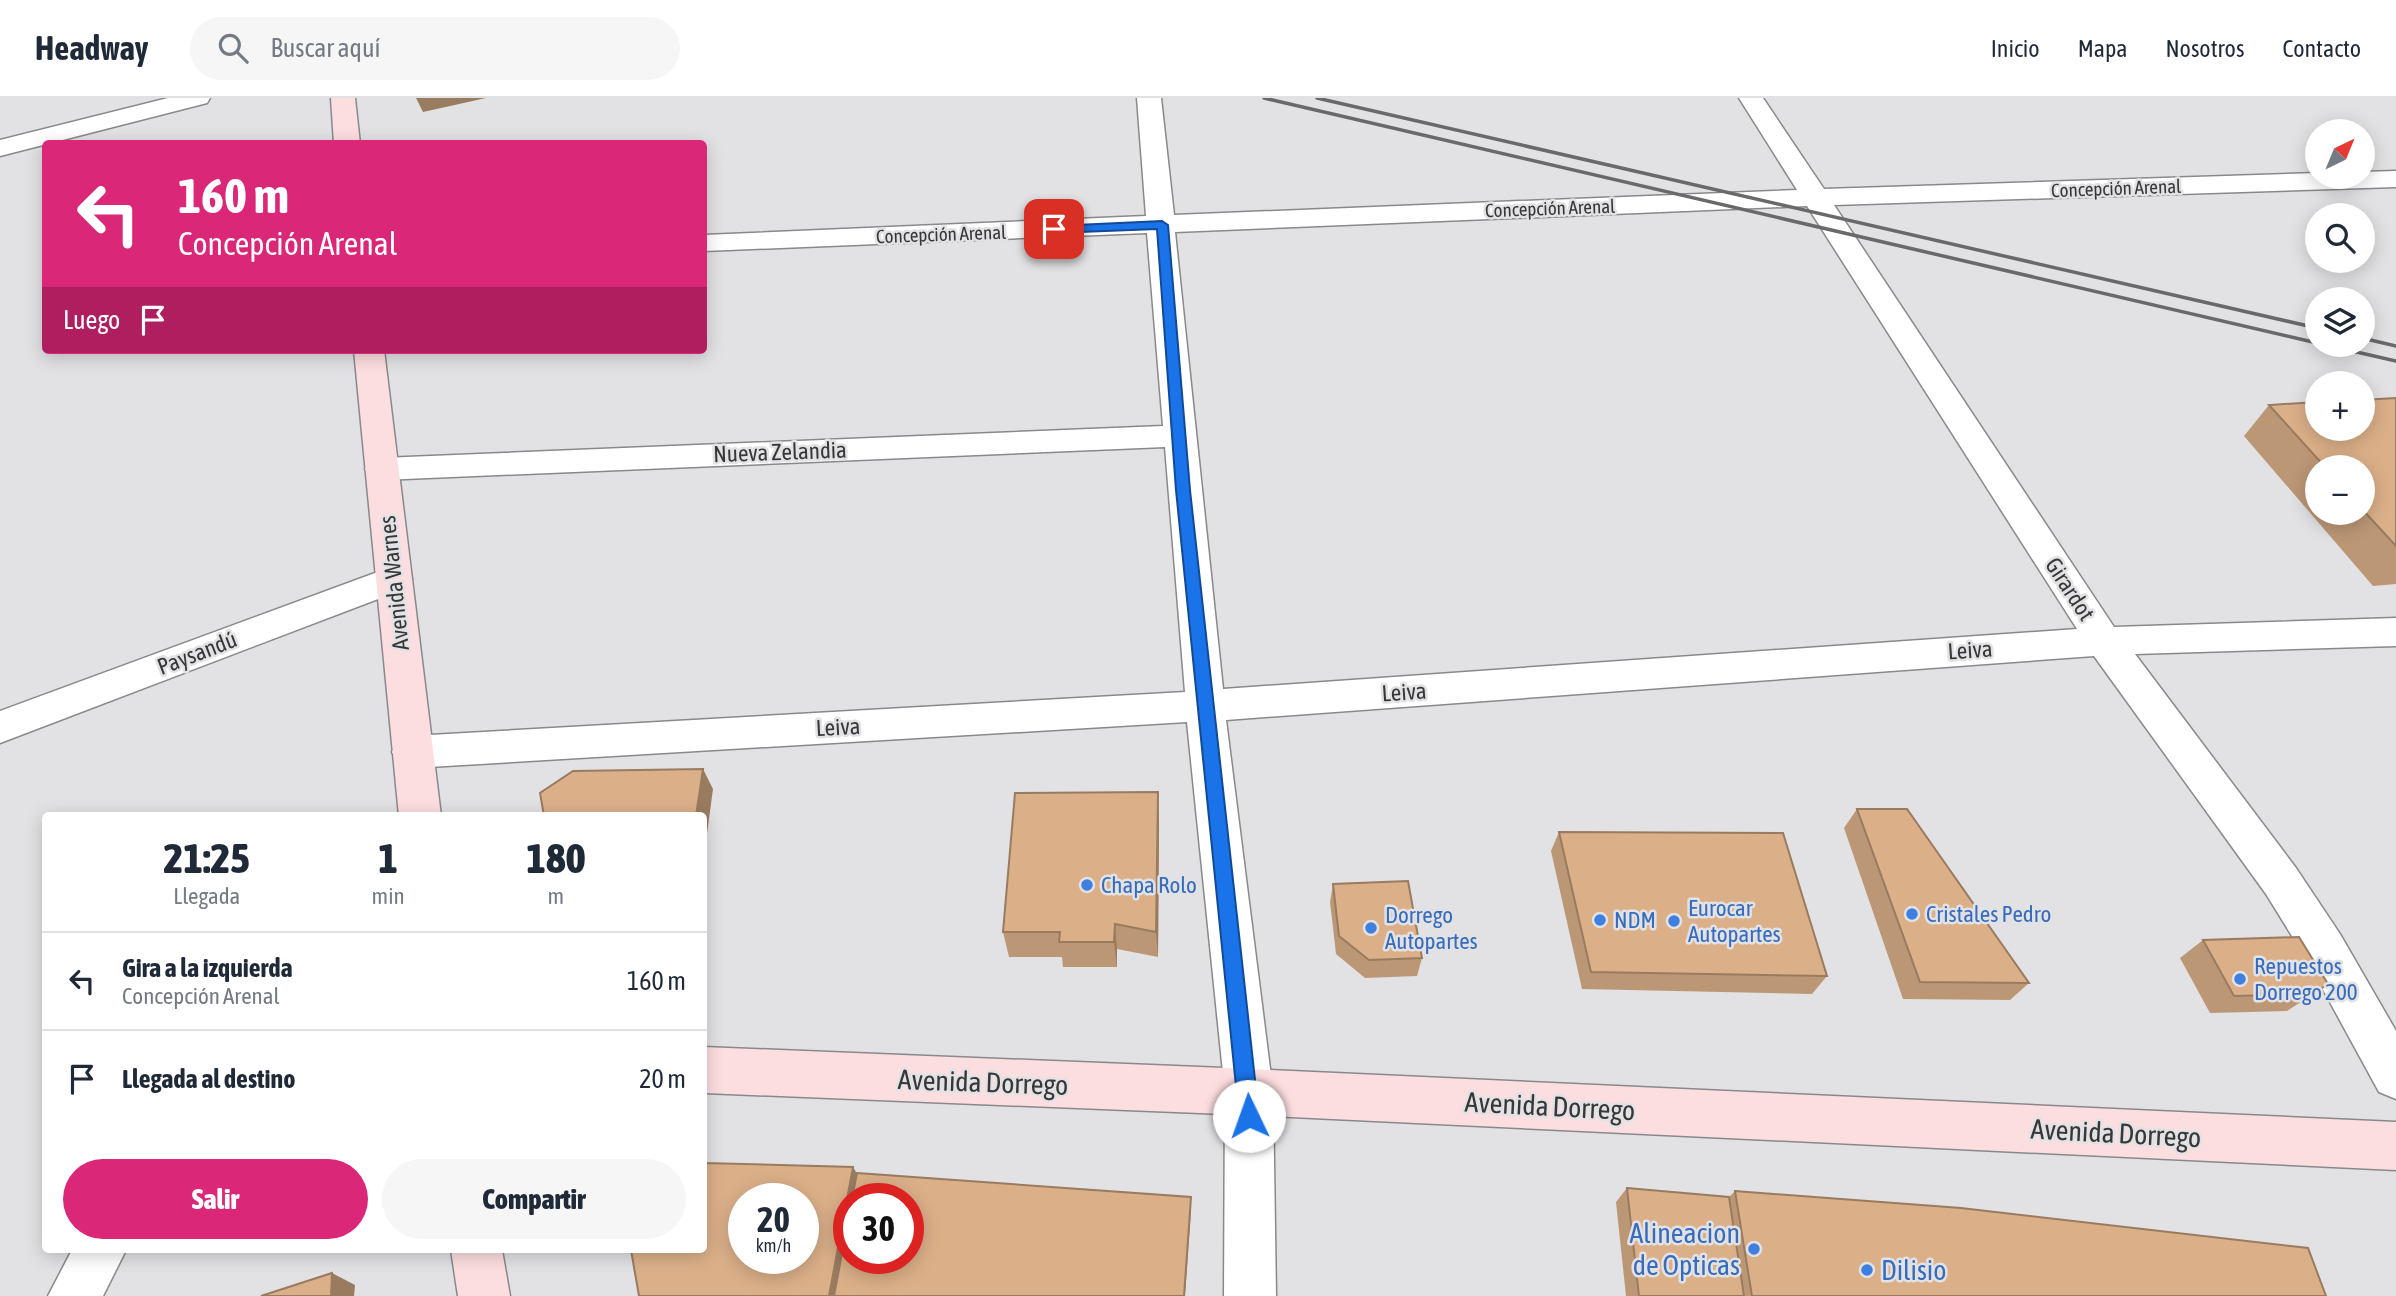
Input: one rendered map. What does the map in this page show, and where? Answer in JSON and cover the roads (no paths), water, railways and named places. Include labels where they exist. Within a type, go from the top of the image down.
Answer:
[{"type":"main road","points":[[343,98],[347,140]]},
{"type":"main road","name":"Avenida Warnes","points":[[369,354],[420,812]]},
{"type":"main road","name":"Avenida Dorrego","points":[[707,1070],[1249,1092],[2396,1146]]},
{"type":"main road","points":[[477,1253],[484,1296]]},
{"type":"street","points":[[0,148],[198,98]]},
{"type":"street","points":[[1149,98],[1178,436],[1205,706],[1249,1092],[1250,1296]]},
{"type":"street","name":"Girardot","points":[[1751,98],[2104,640],[2281,881],[2324,948],[2396,1076]]},
{"type":"street","name":"Concepción Arenal","points":[[707,243],[1816,197],[2396,179]]},
{"type":"street","name":"Nueva Zelandia","points":[[382,469],[1178,436]]},
{"type":"street","name":"Paysandú","points":[[0,727],[394,579]]},
{"type":"street","name":"Leiva","points":[[412,752],[1205,706],[2104,640],[2396,632]]},
{"type":"street","points":[[75,1296],[99,1253]]},
{"type":"railway","points":[[1264,98],[2305,340]]},
{"type":"railway","points":[[1317,98],[2305,325]]},
{"type":"railway","points":[[2375,341],[2396,346]]},
{"type":"railway","points":[[2375,356],[2396,361]]},
{"type":"place","name":"Chapa Rolo","points":[[1087,885]]},
{"type":"place","name":"Cristales Pedro","points":[[1912,914]]},
{"type":"place","name":"NDM","points":[[1600,920]]},
{"type":"place","name":"Eurocar Autopartes","points":[[1674,921]]},
{"type":"place","name":"Dorrego Autopartes","points":[[1371,928]]},
{"type":"place","name":"Repuestos Dorrego 200","points":[[2240,979]]},
{"type":"place","name":"Alineacion de Opticas","points":[[1754,1249]]},
{"type":"place","name":"Dilisio","points":[[1867,1270]]}]
